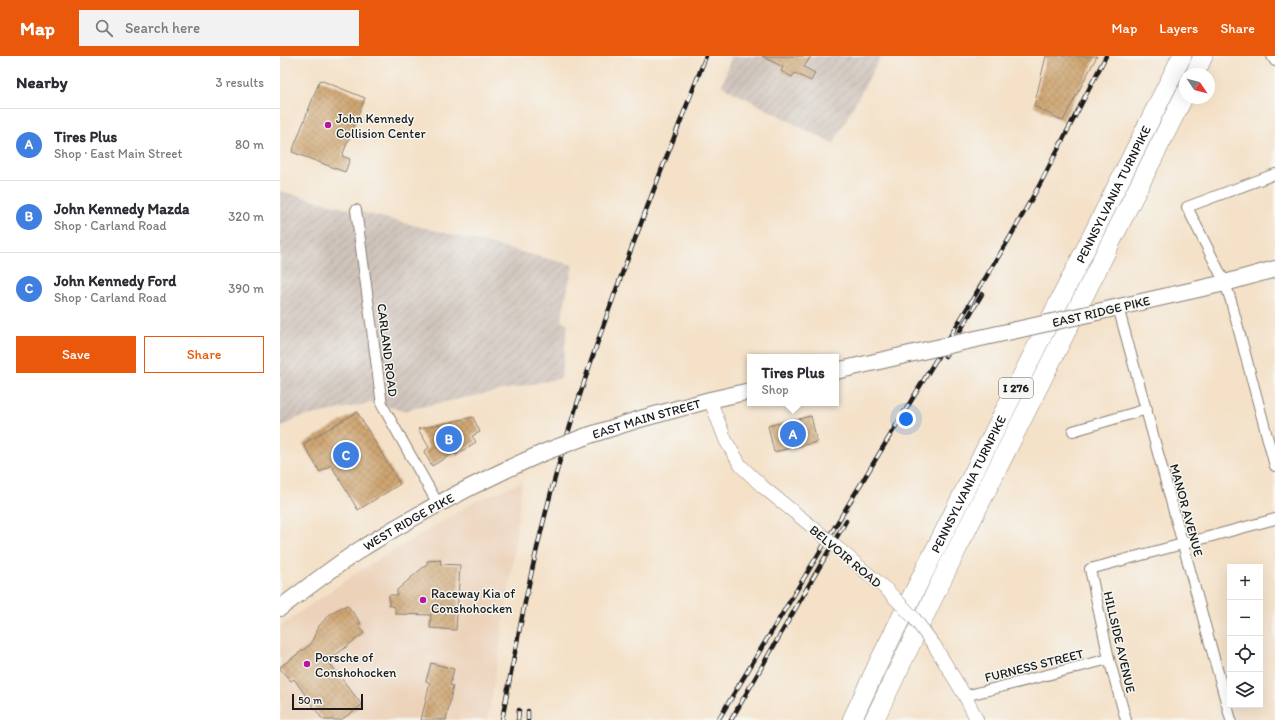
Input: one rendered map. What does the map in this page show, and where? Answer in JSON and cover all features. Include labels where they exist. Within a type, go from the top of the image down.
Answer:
[{"type":"highway","name":"PENNSYLVANIA TURNPIKE","points":[[852,720],[879,662],[1182,56]]},
{"type":"highway","points":[[1198,68],[1203,56]]},
{"type":"highway","name":"PENNSYLVANIA TURNPIKE","points":[[874,720],[957,549],[1180,104]]},
{"type":"main road","name":"EAST RIDGE PIKE","points":[[839,370],[1225,283],[1275,269]]},
{"type":"main road","name":"EAST MAIN STREET","points":[[546,452],[587,436],[640,419],[747,392]]},
{"type":"main road","name":"WEST RIDGE PIKE","points":[[280,608],[336,566],[438,504],[480,482],[546,452]]},
{"type":"street","points":[[1272,56],[1275,61]]},
{"type":"street","points":[[1275,174],[1187,207],[1225,283],[1275,466]]},
{"type":"street","name":"CARLAND ROAD","points":[[356,210],[382,406],[438,504]]},
{"type":"street","name":"MANOR AVENUE","points":[[1118,307],[1147,408],[1231,720]]},
{"type":"street","name":"BELVOIR ROAD","points":[[710,400],[726,441],[741,466],[763,487],[887,590],[914,618],[934,645],[965,696],[977,720]]},
{"type":"street","points":[[1072,431],[1147,408]]},
{"type":"street","points":[[1183,544],[1275,519]]},
{"type":"street","name":"HILLSIDE AVENUE","points":[[1126,720],[1109,659],[1090,569],[1183,544]]},
{"type":"street","name":"FURNESS STREET","points":[[965,696],[1109,659]]},
{"type":"shaded area","points":[[731,56],[881,56],[833,144],[722,86]]},
{"type":"shaded area","points":[[280,191],[573,265],[561,321],[568,323],[561,378],[402,411],[376,402],[297,418],[280,428]]},
{"type":"shaded area","points":[[522,482],[512,569],[487,720],[280,720],[280,626],[361,570],[478,500]]},
{"type":"building","points":[[762,56],[811,56],[804,67],[815,73],[811,81],[795,73],[792,77],[781,71],[783,67]]},
{"type":"building","points":[[1046,56],[1097,56],[1063,121],[1034,106]]},
{"type":"building","name":"John Kennedy Collision Center","points":[[320,80],[365,98],[342,156],[350,159],[345,172],[292,152]]},
{"type":"building","points":[[357,412],[400,484],[358,510],[331,465],[320,472],[303,444]]},
{"type":"building","points":[[811,416],[817,442],[774,452],[768,426]]},
{"type":"building","points":[[473,417],[480,432],[472,436],[476,442],[456,455],[455,452],[432,466],[424,452],[429,447],[418,429]]},
{"type":"building","name":"Raceway Kia of Conshohocken","points":[[441,560],[440,564],[460,565],[456,630],[430,628],[431,615],[395,614],[395,607],[389,605],[389,595],[397,595],[397,590],[427,564],[427,561]]},
{"type":"building","name":"Porsche of Conshohocken","points":[[347,605],[361,623],[358,624],[364,633],[328,661],[362,705],[341,720],[323,720],[294,679],[291,681],[280,669],[280,667],[310,645],[319,626],[329,615]]},
{"type":"building","points":[[431,663],[454,669],[450,685],[453,686],[446,720],[421,720],[430,683],[426,681]]},
{"type":"railway","points":[[502,720],[520,625],[549,499],[558,467],[608,311],[706,56]]},
{"type":"railway","points":[[718,720],[1009,239],[1040,184],[1106,56]]},
{"type":"railway","points":[[945,356],[982,294]]},
{"type":"railway","points":[[731,720],[846,521]]},
{"type":"railway","points":[[518,720],[519,710]]},
{"type":"railway","points":[[528,711],[528,720]]},
{"type":"place","name":"John Kennedy Collision Center","points":[[328,125]]},
{"type":"place","name":"Tires Plus","points":[[793,434]]},
{"type":"place","name":"John Kennedy Mazda","points":[[449,439]]},
{"type":"place","name":"John Kennedy Ford","points":[[346,455]]},
{"type":"place","name":"Raceway Kia of Conshohocken","points":[[423,600]]},
{"type":"place","name":"Porsche of Conshohocken","points":[[307,664]]}]
